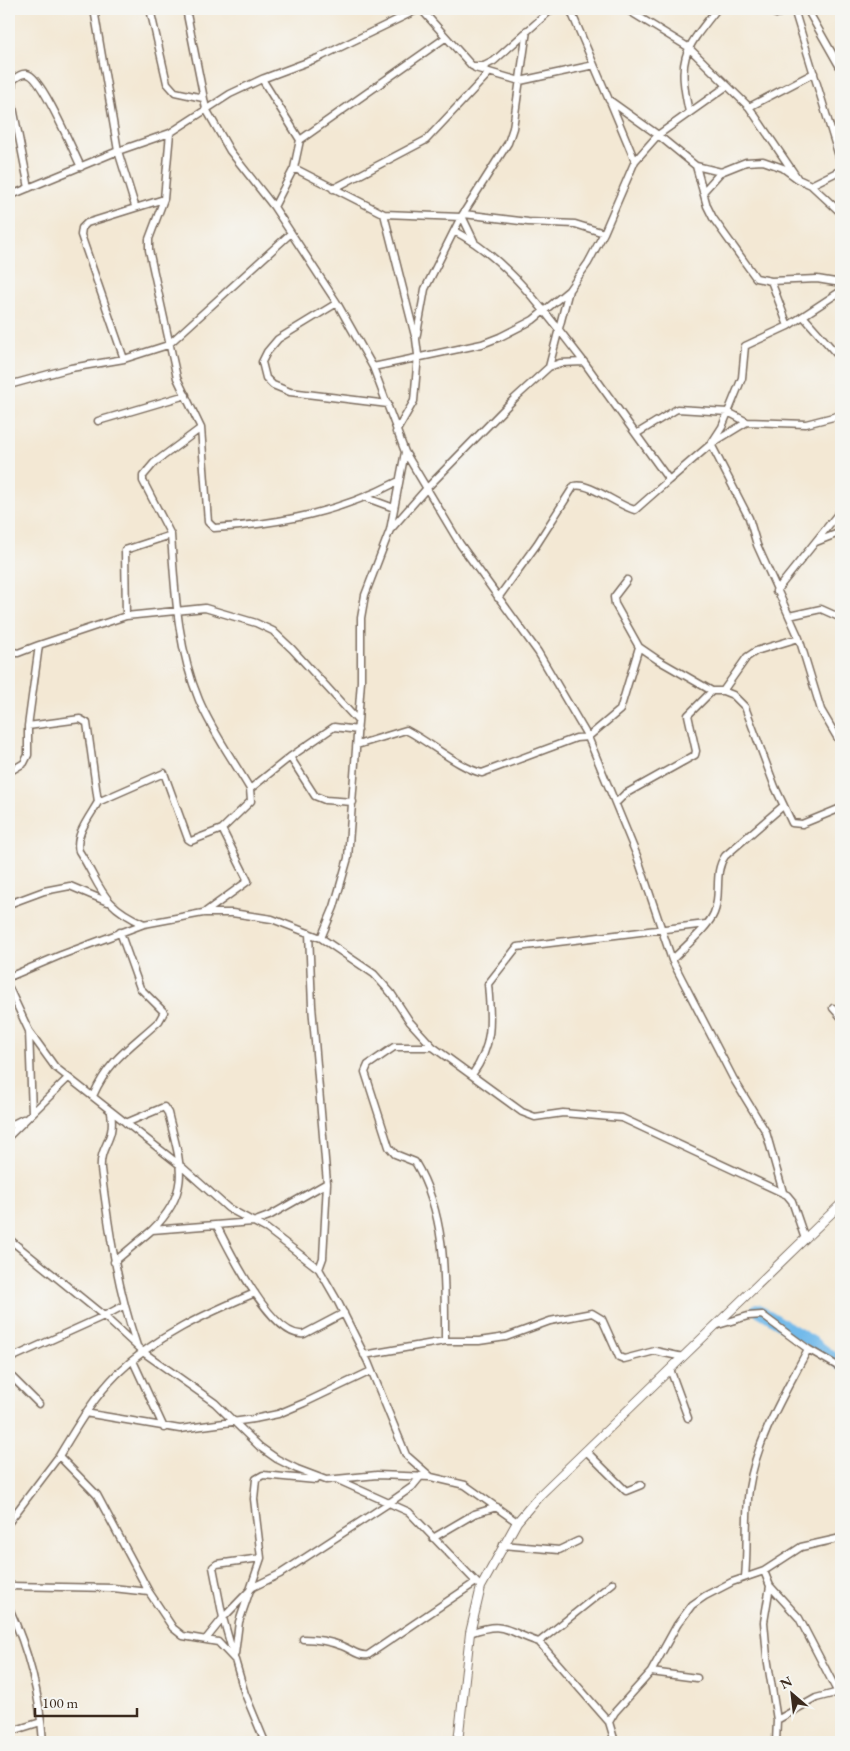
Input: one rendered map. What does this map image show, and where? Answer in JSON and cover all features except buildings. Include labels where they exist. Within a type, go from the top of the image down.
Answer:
[{"type":"street","points":[[94,9],[118,151],[135,206]]},
{"type":"street","points":[[150,9],[166,83],[175,92],[203,98]]},
{"type":"street","points":[[186,9],[206,109],[241,168],[274,207],[337,303],[373,367],[405,452],[460,544],[538,652],[588,737],[616,803],[672,960],[733,1078],[766,1132],[783,1192]]},
{"type":"street","points":[[9,196],[118,151],[170,132],[206,109],[262,79],[318,58],[420,9],[472,66],[489,73],[520,81],[594,65]]},
{"type":"street","points":[[472,66],[484,66],[494,61],[552,9]]},
{"type":"street","points":[[570,9],[635,161]]},
{"type":"street","points":[[626,9],[688,47],[750,107],[798,179]]},
{"type":"street","points":[[688,112],[683,80],[688,47],[716,9]]},
{"type":"street","points":[[765,9],[776,14],[794,9],[841,163]]},
{"type":"street","points":[[807,9],[841,69]]},
{"type":"street","points":[[416,339],[425,290],[462,216],[508,143],[513,128],[527,30]]},
{"type":"street","points":[[274,207],[294,168],[300,140],[445,38]]},
{"type":"street","points":[[29,188],[11,97],[13,80],[20,75],[26,73],[31,75],[42,90],[63,128],[81,167]]},
{"type":"street","points":[[332,189],[407,152],[426,140],[489,73]]},
{"type":"street","points":[[750,107],[814,73]]},
{"type":"street","points":[[262,79],[300,140]]},
{"type":"street","points":[[373,367],[482,344],[518,328],[544,311],[569,290],[588,263],[604,233],[635,161],[658,135],[727,86]]},
{"type":"street","points":[[609,100],[658,135],[696,166],[721,172]]},
{"type":"street","points":[[170,132],[164,199],[149,239],[149,250],[168,345],[177,378],[201,428],[208,522],[214,528],[293,518],[335,509],[366,498],[400,481]]},
{"type":"street","points":[[703,192],[721,172],[746,162],[764,161],[783,168],[798,179],[811,185],[841,213]]},
{"type":"street","points":[[696,166],[707,206],[718,226],[756,278],[771,281],[817,279],[841,283]]},
{"type":"street","points":[[294,168],[384,214],[449,218],[462,216],[575,224],[604,233]]},
{"type":"street","points":[[811,185],[841,170]]},
{"type":"street","points":[[124,359],[81,235],[82,228],[87,223],[135,206],[164,199]]},
{"type":"street","points":[[384,214],[416,339],[418,356],[414,401],[396,432]]},
{"type":"street","points":[[462,216],[474,242]]},
{"type":"street","points":[[449,218],[454,231],[474,242],[521,285],[544,311],[584,362],[669,480]]},
{"type":"street","points":[[9,385],[71,368],[124,359],[168,345],[290,234]]},
{"type":"street","points":[[771,281],[788,326]]},
{"type":"street","points":[[550,367],[569,290]]},
{"type":"street","points":[[712,444],[742,378],[745,346],[788,326],[841,291]]},
{"type":"street","points":[[337,303],[278,339],[267,352],[262,362],[266,378],[273,385],[290,392],[388,404]]},
{"type":"street","points":[[803,316],[841,359]]},
{"type":"street","points":[[390,530],[427,488],[514,399],[550,367],[566,362],[584,362]]},
{"type":"street","points":[[98,421],[186,395]]},
{"type":"street","points":[[636,434],[677,409],[728,412],[747,422],[806,424],[841,415]]},
{"type":"street","points":[[498,598],[537,544],[574,486],[578,484],[594,490],[635,510],[712,444],[747,422]]},
{"type":"street","points":[[98,802],[164,773],[188,839],[191,841],[222,829],[251,801],[250,789],[200,702],[183,650],[176,610],[171,535],[143,481],[143,476],[154,463],[201,428]]},
{"type":"street","points":[[712,444],[749,518],[757,545],[776,591],[799,638],[821,710],[841,744]]},
{"type":"street","points":[[321,938],[334,907],[348,858],[361,681],[360,618],[365,595],[390,530],[405,452]]},
{"type":"street","points":[[366,498],[394,508]]},
{"type":"street","points":[[776,591],[841,510]]},
{"type":"street","points":[[814,543],[841,532]]},
{"type":"street","points":[[126,616],[124,550],[171,535]]},
{"type":"street","points":[[627,580],[614,597],[615,604],[640,647],[658,660],[712,691],[723,691],[740,700],[746,707],[783,806],[792,823],[797,824],[841,808]]},
{"type":"street","points":[[9,650],[18,653],[126,616],[205,608],[256,623],[272,632],[292,649],[358,721]]},
{"type":"street","points":[[789,616],[821,609],[841,618]]},
{"type":"street","points":[[723,691],[747,657],[756,651],[799,638]]},
{"type":"street","points":[[9,772],[26,760],[29,747],[28,726],[39,645]]},
{"type":"street","points":[[357,745],[406,730],[468,768],[482,772],[576,738],[588,737],[620,710],[640,647]]},
{"type":"street","points":[[616,803],[625,794],[695,755],[696,751],[688,715],[712,691]]},
{"type":"street","points":[[28,726],[80,719],[87,723],[98,802],[83,829],[78,846],[108,902]]},
{"type":"street","points":[[250,789],[290,757],[334,726],[358,730]]},
{"type":"street","points":[[290,757],[315,796],[325,800],[353,802]]},
{"type":"street","points":[[672,960],[706,924],[714,912],[720,862],[783,806]]},
{"type":"street","points":[[203,913],[248,881],[222,829]]},
{"type":"street","points":[[9,904],[44,891],[70,886],[108,902],[127,916],[144,924]]},
{"type":"street","points":[[9,978],[144,924],[203,913],[232,913],[272,919],[321,938],[382,981],[410,1022],[434,1047],[530,1116],[536,1117],[563,1113],[622,1118],[783,1192],[790,1198],[805,1239]]},
{"type":"street","points":[[472,1075],[485,1055],[491,1016],[488,984],[518,948],[706,924]]},
{"type":"street","points":[[93,1096],[110,1064],[159,1021],[164,1012],[140,988],[120,932]]},
{"type":"street","points":[[309,933],[312,1006],[327,1183],[323,1258],[319,1269]]},
{"type":"street","points":[[9,988],[29,1032],[49,1060],[68,1078],[181,1166],[228,1208],[290,1245],[319,1269],[344,1313],[364,1355],[406,1455],[431,1477]]},
{"type":"street","points":[[833,1008],[841,1017]]},
{"type":"street","points":[[29,1032],[30,1115]]},
{"type":"street","points":[[434,1047],[394,1047],[368,1065],[365,1072],[389,1147],[395,1154],[415,1162],[435,1205],[445,1288],[445,1340]]},
{"type":"street","points":[[9,1136],[68,1078]]},
{"type":"street","points":[[114,1262],[152,1230],[176,1199],[181,1166],[168,1113],[164,1107],[126,1123]]},
{"type":"street","points":[[111,1112],[113,1130],[100,1163],[114,1262],[123,1306],[138,1347]]},
{"type":"street","points":[[9,1126],[30,1115]]},
{"type":"street","points":[[152,1230],[253,1222],[269,1216],[327,1183]]},
{"type":"street","points":[[458,1742],[470,1633],[479,1584],[517,1522],[540,1495],[841,1204]]},
{"type":"street","points":[[217,1226],[239,1270],[271,1313],[289,1330],[298,1334],[344,1313]]},
{"type":"street","points":[[9,1239],[104,1316],[143,1352],[214,1404],[277,1459],[320,1480]]},
{"type":"street","points":[[9,1522],[59,1456],[86,1413],[109,1382],[143,1352],[192,1321],[255,1293]]},
{"type":"street","points":[[9,1358],[123,1306]]},
{"type":"street","points":[[364,1355],[445,1340],[479,1342],[506,1337],[550,1321],[592,1313],[602,1319],[620,1356],[624,1359],[655,1351],[683,1357]]},
{"type":"street","points":[[718,1325],[748,1316],[762,1315],[808,1349],[841,1368]]},
{"type":"street","points":[[745,1577],[746,1518],[751,1479],[758,1455],[776,1411],[808,1349]]},
{"type":"street","points":[[133,1361],[164,1428]]},
{"type":"street","points":[[670,1369],[688,1418]]},
{"type":"street","points":[[86,1413],[164,1428],[196,1428],[278,1414],[321,1396],[371,1371]]},
{"type":"street","points":[[9,1374],[39,1404]]},
{"type":"street","points":[[586,1451],[626,1491],[641,1485]]},
{"type":"street","points":[[59,1456],[97,1495],[149,1592],[178,1634],[206,1639],[223,1645],[235,1660]]},
{"type":"street","points":[[235,1660],[239,1622],[253,1587],[261,1558],[254,1499],[256,1479],[263,1475],[320,1480],[338,1480],[377,1475],[431,1477],[465,1485],[517,1522]]},
{"type":"street","points":[[206,1639],[253,1587],[280,1574],[389,1503],[412,1487],[421,1476]]},
{"type":"street","points":[[338,1480],[409,1512],[479,1584]]},
{"type":"street","points":[[433,1538],[474,1514],[497,1507]]},
{"type":"street","points":[[609,1722],[652,1672],[678,1625],[692,1605],[704,1596],[745,1577],[764,1571],[808,1543],[841,1538]]},
{"type":"street","points":[[503,1545],[559,1550],[578,1541]]},
{"type":"street","points":[[261,1558],[217,1564],[213,1568],[223,1618],[245,1694],[265,1742]]},
{"type":"street","points":[[764,1571],[770,1586],[799,1618],[839,1692],[804,1704],[777,1720]]},
{"type":"street","points":[[539,1642],[614,1582]]},
{"type":"street","points":[[303,1639],[323,1640],[360,1655],[368,1655],[479,1584]]},
{"type":"street","points":[[9,1586],[113,1588],[149,1592]]},
{"type":"street","points":[[770,1586],[764,1622],[767,1657],[777,1720],[776,1742]]},
{"type":"street","points":[[9,1608],[32,1673],[42,1722],[42,1742]]},
{"type":"street","points":[[470,1633],[496,1626],[505,1627],[518,1636],[539,1642],[609,1722],[615,1742]]},
{"type":"street","points":[[652,1672],[697,1678]]},
{"type":"street","points":[[9,1732],[42,1722]]},
{"type":"waterway","points":[[757,1309],[815,1344],[841,1364]]}]
